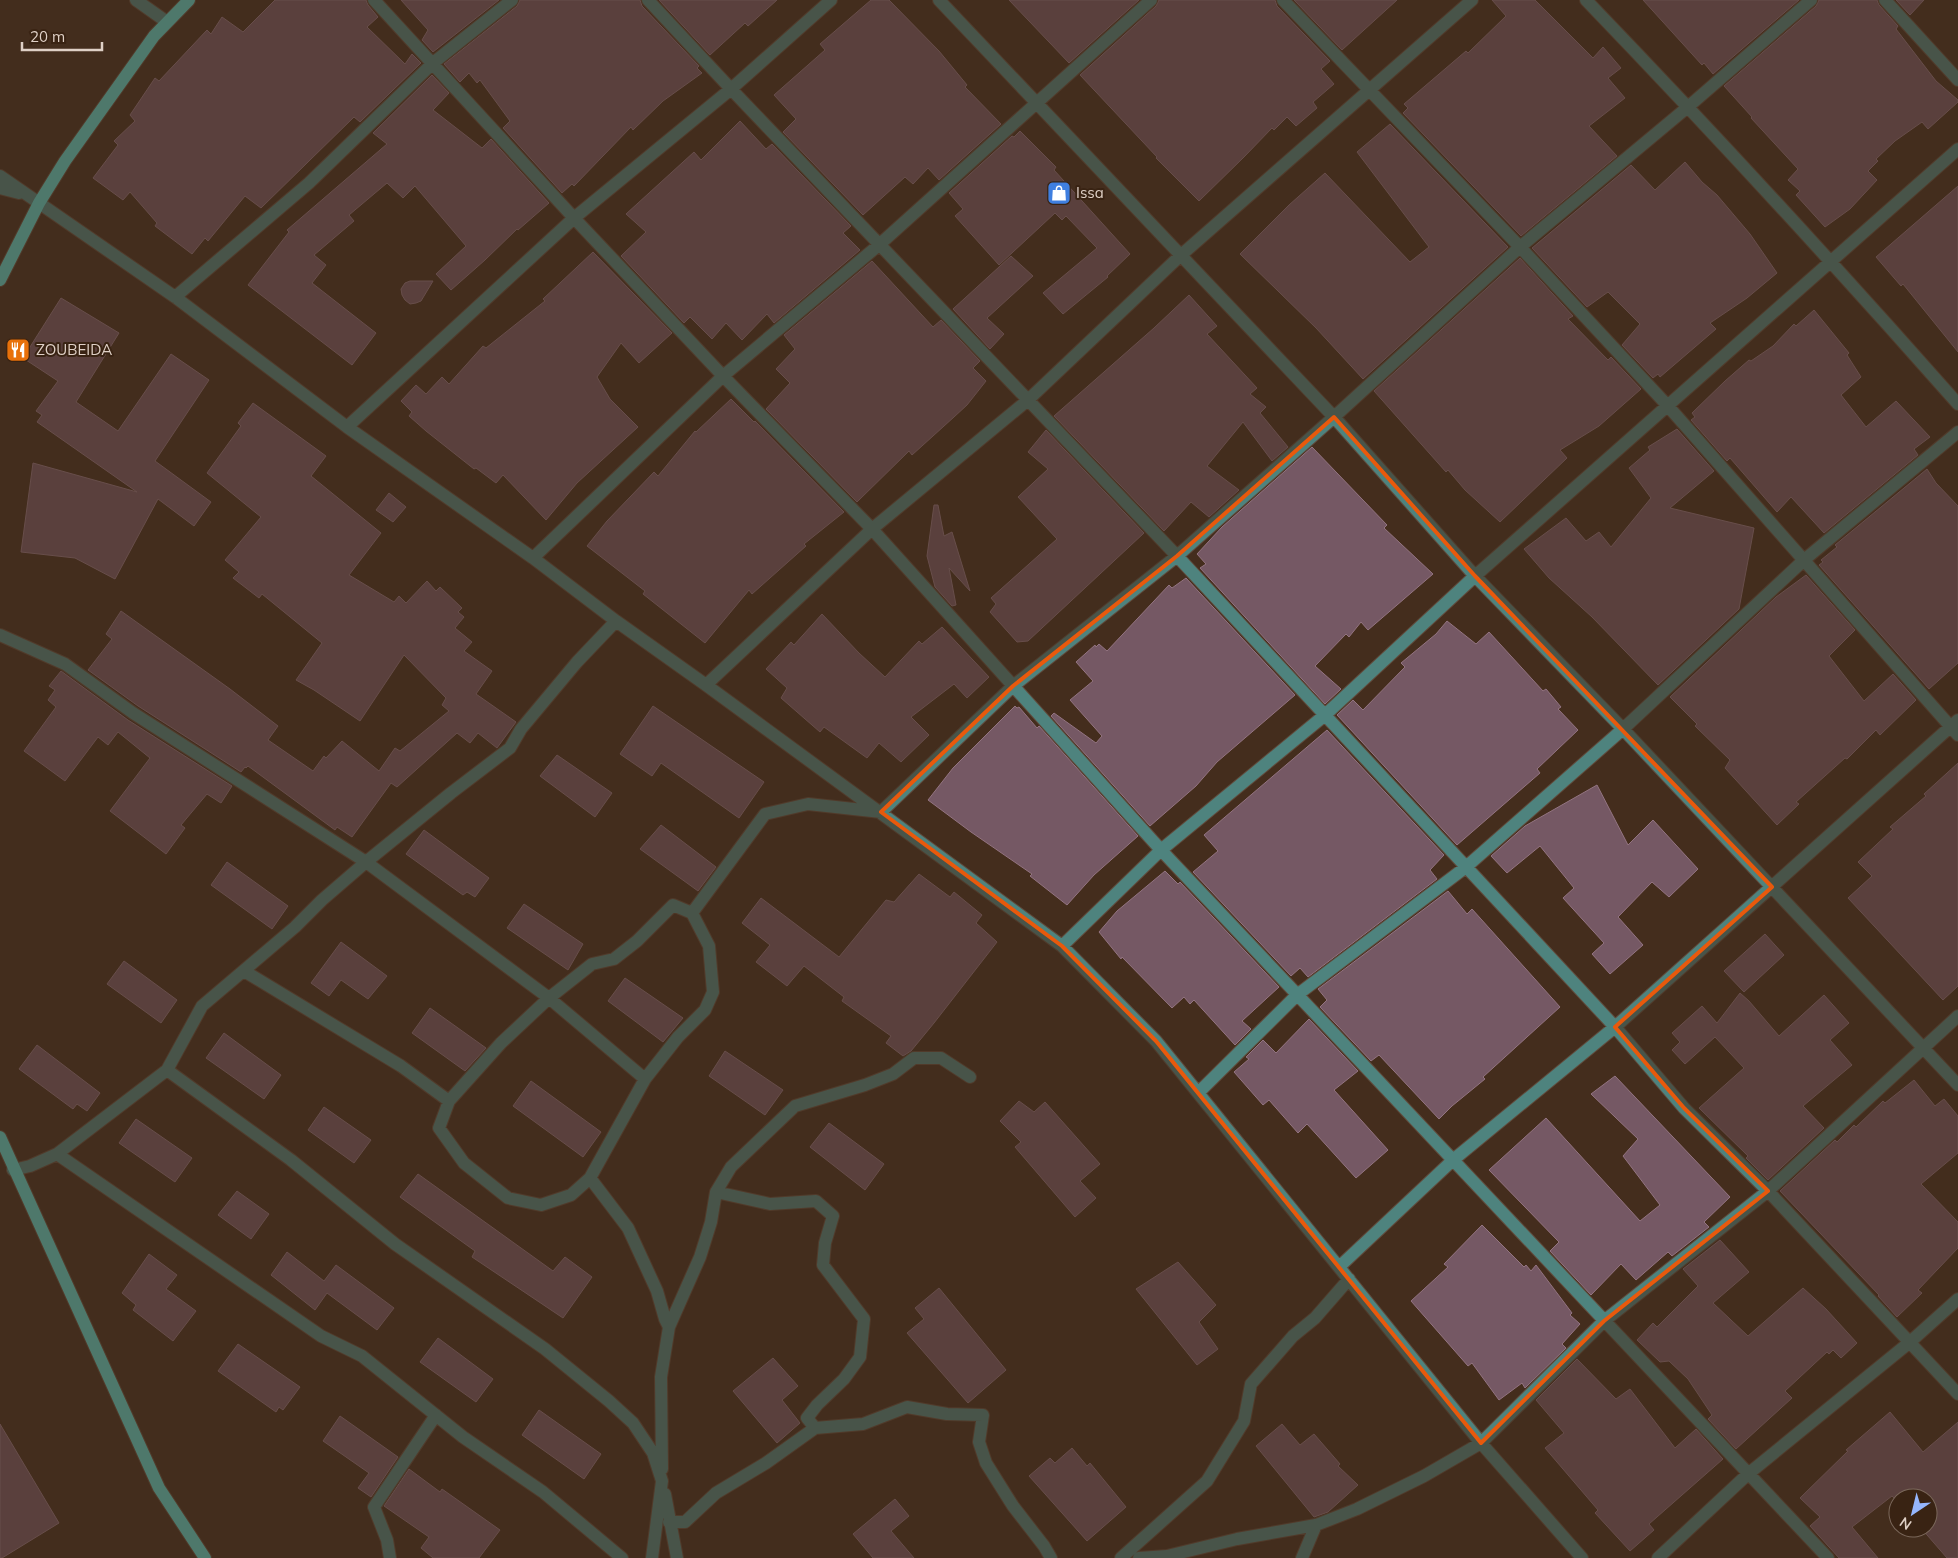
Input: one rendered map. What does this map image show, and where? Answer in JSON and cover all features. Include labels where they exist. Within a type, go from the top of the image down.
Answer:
[{"type":"main road","points":[[0,280],[38,203],[65,161],[154,36],[189,0]]},
{"type":"main road","points":[[0,1137],[159,1488],[205,1558]]},
{"type":"street","points":[[136,0],[168,22]]},
{"type":"street","points":[[374,0],[433,62],[574,218],[723,376],[872,529],[1161,850],[1828,1558]]},
{"type":"street","points":[[175,297],[309,183],[433,62],[512,0]]},
{"type":"street","points":[[648,0],[1177,556],[1615,1027],[1684,1108],[1768,1190],[1958,1394]]},
{"type":"street","points":[[347,427],[574,218],[731,89],[831,0]]},
{"type":"street","points":[[939,0],[1334,418],[1475,576],[1623,729],[1958,1085]]},
{"type":"street","points":[[533,558],[723,376],[880,244],[1151,0]]},
{"type":"street","points":[[1283,0],[1520,247],[1667,405],[1955,727],[1615,1027],[1452,1160],[1339,1267]]},
{"type":"street","points":[[706,685],[872,529],[1028,400],[1180,256],[1472,0]]},
{"type":"street","points":[[1586,0],[1689,106],[1832,261],[1958,404]]},
{"type":"street","points":[[692,913],[765,814],[808,804],[881,812],[1013,686],[1177,556],[1334,418],[1520,247],[1689,106],[1811,0]]},
{"type":"street","points":[[1885,0],[1958,80]]},
{"type":"street","points":[[1062,946],[1161,850],[1325,715],[1475,576],[1958,149]]},
{"type":"street","points":[[0,176],[175,297],[347,427],[533,558],[616,621],[881,812],[1062,946],[1156,1041],[1481,1443],[1575,1555]]},
{"type":"street","points":[[0,188],[27,195]]},
{"type":"street","points":[[1198,1092],[1297,995],[1466,866],[1623,729],[1804,560],[1958,432]]},
{"type":"street","points":[[14,1170],[30,1166],[57,1154],[167,1070],[202,1006],[366,862],[510,748],[521,729],[577,662],[616,621]]},
{"type":"street","points":[[0,635],[64,664],[133,713],[366,862],[549,998],[645,1079]]},
{"type":"street","points":[[673,905],[692,913],[709,946],[714,992],[706,1010],[678,1037],[645,1079],[590,1178],[571,1195],[541,1204],[508,1198],[464,1163],[439,1128],[449,1101],[501,1042],[549,998],[592,964],[614,959],[637,941],[673,905]]},
{"type":"street","points":[[244,971],[401,1066],[449,1101]]},
{"type":"street","points":[[1139,1558],[1167,1556],[1237,1539],[1316,1525],[1357,1509],[1424,1476],[1481,1443],[1604,1321],[1768,1190],[1958,1016]]},
{"type":"street","points":[[652,1558],[662,1481],[661,1377],[669,1327],[700,1257],[711,1222],[716,1192],[730,1167],[795,1106],[893,1074],[914,1058],[941,1058],[970,1078]]},
{"type":"street","points":[[167,1070],[290,1160],[395,1244],[545,1348],[633,1423],[653,1453],[662,1481],[676,1558]]},
{"type":"street","points":[[57,1154],[321,1336],[362,1356],[463,1437],[543,1492],[622,1558]]},
{"type":"street","points":[[590,1178],[628,1228],[656,1291],[669,1327]]},
{"type":"street","points":[[716,1192],[770,1204],[816,1201],[833,1216],[825,1243],[823,1265],[864,1318],[860,1358],[844,1379],[817,1405],[807,1418],[815,1428]]},
{"type":"street","points":[[1121,1558],[1207,1481],[1244,1421],[1251,1384],[1293,1336],[1315,1318],[1349,1279]]},
{"type":"street","points":[[1658,1558],[1748,1474],[1910,1342],[1958,1299]]},
{"type":"street","points":[[670,1522],[685,1522],[716,1493],[766,1463],[815,1428],[863,1424],[907,1407],[947,1414],[983,1415],[979,1442],[986,1463],[1013,1506],[1051,1558]]},
{"type":"street","points":[[390,1558],[387,1540],[374,1508],[436,1415]]},
{"type":"street","points":[[1302,1558],[1316,1525]]},
{"type":"highlighted area","points":[[1334,417],[1475,576],[1772,887],[1615,1027],[1684,1108],[1768,1191],[1604,1321],[1481,1443],[1156,1041],[1062,946],[881,812],[1013,686],[1177,556]]},
{"type":"building","points":[[275,0],[366,0],[378,17],[367,27],[405,64],[412,54],[421,63],[360,122],[354,117],[261,208],[245,196],[208,241],[205,238],[192,254],[155,226],[157,223],[130,192],[123,200],[93,178],[118,145],[114,141],[135,121],[130,115],[155,78],[159,81],[207,30],[211,34],[222,17],[243,32]]},
{"type":"building","points":[[401,0],[499,0],[433,52],[422,40],[428,30]]},
{"type":"building","points":[[520,0],[640,0],[642,6],[699,66],[697,68],[702,73],[663,101],[633,130],[631,127],[574,186],[572,184],[562,193],[503,128],[510,121],[480,80],[477,83],[469,73],[460,82],[444,64],[517,6]]},
{"type":"building","points":[[659,0],[777,0],[748,26],[745,23],[710,55]]},
{"type":"building","points":[[871,0],[889,0],[939,51],[967,85],[965,87],[1001,124],[939,180],[928,168],[913,184],[905,177],[863,215],[783,132],[796,119],[774,95],[825,50],[820,44]]},
{"type":"building","points":[[1009,0],[1139,0],[1069,63]]},
{"type":"building","points":[[1159,0],[1275,0],[1277,6],[1330,61],[1321,69],[1334,84],[1313,102],[1317,108],[1296,126],[1287,117],[1274,130],[1272,128],[1199,201],[1156,158],[1080,75],[1156,6]]},
{"type":"building","points":[[1294,0],[1397,0],[1342,50]]},
{"type":"building","points":[[1492,0],[1535,0],[1593,58],[1603,47],[1621,68],[1608,78],[1625,98],[1589,126],[1617,156],[1521,236],[1403,113],[1408,108],[1404,104],[1466,51],[1468,53],[1506,16]]},
{"type":"building","points":[[1643,0],[1799,0],[1713,74],[1704,63],[1702,65]]},
{"type":"building","points":[[1819,0],[1877,0],[1879,5],[1898,26],[1896,29],[1936,81],[1958,100],[1928,129],[1922,122],[1895,141],[1876,159],[1878,161],[1868,171],[1877,180],[1850,209],[1825,227],[1796,195],[1800,191],[1788,180],[1798,169],[1724,86],[1816,6]]},
{"type":"building","points":[[1896,0],[1924,0],[1910,15]]},
{"type":"building","points":[[432,75],[449,93],[433,110],[482,148],[491,139],[549,203],[517,229],[451,290],[436,274],[466,246],[415,186],[403,198],[387,183],[349,215],[354,221],[314,255],[326,265],[312,283],[376,333],[352,365],[248,285],[289,232],[287,230],[387,144],[373,133]]},
{"type":"building","points":[[740,121],[766,149],[772,144],[851,226],[843,233],[860,250],[774,323],[767,314],[742,340],[726,323],[712,339],[690,317],[684,323],[621,256],[646,232],[626,214],[694,152],[701,160]]},
{"type":"building","points":[[1390,124],[1508,247],[1363,379],[1316,328],[1240,254],[1289,205],[1325,173],[1410,262],[1429,247],[1357,152]]},
{"type":"building","points":[[1020,131],[1056,167],[1054,170],[1130,254],[1108,277],[1063,314],[1043,293],[1097,248],[1066,216],[1062,220],[1055,213],[999,265],[955,216],[963,209],[949,193]]},
{"type":"building","points":[[1685,162],[1702,182],[1717,195],[1750,234],[1777,273],[1747,298],[1710,323],[1716,329],[1660,377],[1658,374],[1653,378],[1622,345],[1640,324],[1608,292],[1587,307],[1532,248],[1631,165],[1655,190]]},
{"type":"building","points":[[1958,186],[1958,352],[1903,284],[1901,286],[1876,257]]},
{"type":"building","points":[[593,252],[672,333],[639,363],[621,343],[597,377],[610,399],[638,427],[577,483],[546,520],[503,475],[496,483],[476,468],[474,469],[409,416],[412,412],[401,401],[416,385],[426,394],[442,377],[449,384],[483,346],[486,348],[545,301],[543,299]]},
{"type":"building","points":[[1011,256],[1033,276],[987,318],[1004,334],[990,349],[953,309]]},
{"type":"building","points":[[1520,258],[1573,316],[1568,319],[1608,360],[1611,357],[1641,389],[1599,426],[1560,450],[1567,458],[1500,522],[1465,490],[1448,470],[1446,472],[1374,391]]},
{"type":"building","points":[[872,261],[933,327],[941,320],[980,361],[973,368],[986,381],[967,405],[912,455],[909,451],[857,502],[766,409],[790,383],[776,369],[795,349],[784,335]]},
{"type":"building","points":[[410,281],[433,281],[421,301],[410,304],[402,295],[401,289],[405,283]]},
{"type":"building","points":[[1189,295],[1217,326],[1207,334],[1257,388],[1250,394],[1266,407],[1260,413],[1288,447],[1272,461],[1243,422],[1207,466],[1239,490],[1209,517],[1191,502],[1164,531],[1054,416]]},
{"type":"building","points":[[61,298],[119,333],[76,402],[118,431],[171,354],[209,380],[155,461],[211,502],[194,526],[158,499],[115,579],[75,558],[21,552],[33,463],[137,492],[37,422],[42,415],[36,411],[58,381],[23,358]]},
{"type":"building","points":[[1814,310],[1849,353],[1847,355],[1861,377],[1841,395],[1866,427],[1896,401],[1930,437],[1914,449],[1918,455],[1824,533],[1791,497],[1777,512],[1730,458],[1727,461],[1691,420],[1695,417],[1692,413],[1725,381],[1749,360],[1751,361],[1773,346],[1794,324],[1796,326]]},
{"type":"building","points":[[731,399],[844,512],[804,544],[806,546],[752,594],[749,590],[705,643],[643,594],[645,591],[587,546],[607,521],[654,472],[658,476],[695,431]]},
{"type":"building","points":[[253,403],[326,456],[311,476],[381,533],[349,575],[394,602],[399,596],[406,603],[427,581],[436,591],[440,587],[462,608],[458,612],[464,617],[455,628],[472,642],[464,651],[492,671],[476,694],[516,722],[497,748],[478,733],[470,743],[457,733],[397,787],[391,783],[352,837],[337,827],[335,830],[248,766],[241,772],[138,706],[88,670],[112,639],[106,634],[121,611],[278,726],[268,740],[313,771],[324,756],[326,758],[342,741],[379,771],[395,748],[400,751],[449,711],[442,705],[446,698],[404,655],[360,721],[296,680],[322,643],[262,594],[259,598],[233,578],[239,572],[225,560],[261,517],[207,473],[241,426],[238,423]]},
{"type":"building","points":[[1677,429],[1714,471],[1670,508],[1754,528],[1739,609],[1658,685],[1592,617],[1549,578],[1524,549],[1566,518],[1586,541],[1599,532],[1611,547],[1651,498],[1629,468],[1650,450],[1648,447]]},
{"type":"building","points":[[1046,430],[1144,533],[1028,641],[1017,642],[990,612],[996,604],[991,598],[1057,539],[1018,497],[1048,469],[1028,452]]},
{"type":"building","points":[[1312,447],[1387,525],[1384,528],[1433,574],[1368,630],[1361,622],[1349,637],[1346,634],[1315,666],[1341,689],[1325,704],[1200,568],[1206,564],[1197,554],[1222,527]]},
{"type":"building","points":[[1927,469],[1936,483],[1958,506],[1958,663],[1929,689],[1819,565],[1823,562],[1821,560],[1837,547],[1835,545]]},
{"type":"building","points":[[389,493],[406,507],[393,522],[376,510]]},
{"type":"building","points":[[934,505],[938,505],[944,536],[952,532],[970,591],[949,568],[956,605],[952,606],[935,587],[927,556]]},
{"type":"building","points":[[1806,575],[1855,630],[1829,656],[1864,701],[1893,674],[1916,700],[1880,735],[1876,730],[1847,759],[1845,758],[1796,802],[1799,804],[1777,825],[1725,768],[1730,760],[1695,726],[1697,724],[1670,697],[1776,597]]},
{"type":"building","points":[[1186,578],[1295,695],[1217,762],[1196,786],[1150,826],[1051,716],[1054,713],[1096,743],[1102,736],[1070,700],[1093,681],[1076,662],[1095,645],[1096,647],[1099,644],[1107,651],[1169,585],[1172,588]]},
{"type":"building","points":[[822,614],[885,677],[919,641],[922,644],[942,627],[989,677],[967,698],[954,684],[911,717],[929,735],[901,762],[879,743],[867,758],[824,727],[820,732],[781,698],[787,688],[766,669],[791,642],[794,645]]},
{"type":"building","points":[[1447,621],[1476,644],[1489,632],[1543,691],[1546,689],[1561,707],[1558,709],[1578,730],[1537,769],[1540,773],[1457,845],[1337,715],[1353,700],[1363,710],[1405,667],[1401,663],[1436,634]]},
{"type":"building","points":[[61,671],[128,720],[232,786],[221,803],[207,794],[181,825],[185,828],[166,854],[110,811],[150,758],[118,732],[108,745],[98,737],[65,781],[24,751],[56,707],[48,700],[55,690],[49,686]]},
{"type":"building","points":[[653,706],[764,782],[739,818],[661,763],[652,776],[620,754]]},
{"type":"building","points":[[1015,706],[1019,707],[1037,728],[1039,726],[1138,836],[1094,875],[1067,905],[1030,876],[1032,874],[928,800],[953,768]]},
{"type":"building","points":[[1327,730],[1444,855],[1430,870],[1437,879],[1308,977],[1300,968],[1291,976],[1193,872],[1218,851],[1204,835]]},
{"type":"building","points":[[557,755],[612,793],[595,817],[540,776]]},
{"type":"building","points":[[1958,763],[1958,986],[1943,1000],[1848,898],[1872,876],[1858,862],[1893,829],[1890,827],[1926,796],[1924,794]]},
{"type":"building","points":[[1597,785],[1628,845],[1653,820],[1698,869],[1669,897],[1652,882],[1618,917],[1643,945],[1610,974],[1592,954],[1604,943],[1563,898],[1574,888],[1540,846],[1507,873],[1491,856],[1525,826]]},
{"type":"building","points":[[661,825],[716,867],[698,891],[640,849]]},
{"type":"building","points":[[424,830],[489,878],[475,897],[467,892],[463,895],[406,854]]},
{"type":"building","points":[[227,862],[288,906],[272,929],[211,885]]},
{"type":"building","points":[[1165,871],[1178,884],[1180,882],[1279,987],[1242,1021],[1251,1029],[1235,1045],[1194,1000],[1190,1004],[1184,997],[1172,1008],[1122,957],[1121,959],[1099,932],[1117,911]]},
{"type":"building","points":[[919,874],[950,897],[954,892],[982,915],[976,923],[997,942],[911,1051],[903,1056],[886,1043],[891,1036],[842,1001],[844,997],[804,966],[787,986],[756,962],[770,945],[742,923],[761,898],[839,957],[886,900],[894,902]]},
{"type":"building","points":[[1448,891],[1467,914],[1472,909],[1560,1007],[1483,1077],[1485,1079],[1439,1119],[1379,1055],[1371,1061],[1320,1007],[1327,1000],[1318,989]]},
{"type":"building","points":[[524,904],[583,944],[568,970],[507,928]]},
{"type":"building","points":[[1765,934],[1784,955],[1744,992],[1724,971]]},
{"type":"building","points":[[341,942],[387,976],[368,999],[341,980],[329,996],[311,983]]},
{"type":"building","points":[[124,961],[177,1000],[161,1023],[107,984]]},
{"type":"building","points":[[625,978],[683,1018],[663,1042],[608,1001]]},
{"type":"building","points":[[1740,993],[1779,1036],[1824,995],[1849,1023],[1830,1040],[1852,1065],[1803,1106],[1824,1128],[1768,1180],[1746,1158],[1748,1156],[1699,1108],[1744,1068],[1715,1037],[1685,1064],[1672,1050],[1680,1042],[1672,1033],[1702,1006],[1717,1023]]},
{"type":"building","points":[[430,1008],[486,1048],[465,1071],[412,1033]]},
{"type":"building","points":[[1309,1019],[1358,1071],[1334,1090],[1388,1150],[1356,1178],[1307,1124],[1298,1133],[1269,1100],[1263,1105],[1234,1072],[1249,1059],[1246,1057],[1263,1040],[1276,1053]]},
{"type":"building","points":[[224,1033],[281,1075],[264,1099],[206,1058]]},
{"type":"building","points":[[37,1045],[100,1093],[87,1111],[77,1104],[73,1109],[19,1069]]},
{"type":"building","points":[[725,1051],[783,1090],[765,1115],[709,1076]]},
{"type":"building","points":[[1615,1076],[1730,1197],[1704,1222],[1709,1227],[1672,1256],[1668,1252],[1636,1280],[1621,1264],[1591,1295],[1550,1251],[1559,1242],[1489,1170],[1546,1118],[1640,1221],[1660,1205],[1623,1156],[1638,1139],[1591,1094]]},
{"type":"building","points":[[1914,1080],[1935,1106],[1944,1099],[1958,1116],[1958,1153],[1921,1184],[1958,1222],[1958,1248],[1918,1290],[1922,1293],[1897,1317],[1879,1295],[1780,1191],[1835,1140],[1837,1142],[1883,1101],[1885,1103]]},
{"type":"building","points":[[531,1081],[601,1132],[583,1157],[513,1106]]},
{"type":"building","points":[[1019,1101],[1034,1112],[1045,1102],[1100,1164],[1080,1181],[1096,1198],[1075,1217],[1015,1147],[1021,1142],[1000,1121]]},
{"type":"building","points":[[324,1107],[371,1140],[354,1163],[308,1130]]},
{"type":"building","points":[[136,1119],[192,1158],[175,1182],[119,1143]]},
{"type":"building","points":[[829,1123],[884,1164],[865,1190],[810,1147]]},
{"type":"building","points":[[418,1174],[553,1271],[565,1257],[592,1277],[563,1318],[472,1257],[475,1251],[400,1197]]},
{"type":"building","points":[[237,1191],[269,1214],[251,1239],[218,1215]]},
{"type":"building","points":[[1482,1225],[1524,1267],[1526,1265],[1531,1271],[1536,1265],[1572,1313],[1570,1315],[1580,1324],[1562,1344],[1566,1348],[1525,1388],[1522,1383],[1499,1400],[1472,1363],[1468,1366],[1411,1301],[1448,1267],[1444,1264]]},
{"type":"building","points":[[1720,1240],[1749,1272],[1713,1303],[1748,1336],[1803,1288],[1826,1309],[1857,1343],[1841,1358],[1833,1350],[1829,1354],[1827,1352],[1785,1391],[1792,1398],[1736,1449],[1708,1419],[1712,1415],[1688,1379],[1669,1361],[1660,1362],[1637,1340],[1653,1323],[1657,1327],[1698,1286],[1683,1269]]},
{"type":"building","points":[[287,1252],[324,1281],[336,1265],[394,1308],[377,1330],[327,1293],[315,1310],[271,1275]]},
{"type":"building","points":[[149,1254],[177,1275],[166,1289],[196,1311],[173,1341],[133,1310],[136,1305],[122,1293]]},
{"type":"building","points":[[1178,1262],[1216,1305],[1199,1322],[1218,1349],[1197,1365],[1136,1289]]},
{"type":"building","points":[[939,1288],[1006,1370],[968,1403],[907,1333],[924,1319],[915,1308]]},
{"type":"building","points":[[438,1338],[493,1379],[476,1402],[420,1362]]},
{"type":"building","points":[[238,1344],[300,1387],[283,1410],[279,1407],[276,1412],[218,1371]]},
{"type":"building","points":[[773,1358],[798,1386],[782,1400],[800,1423],[777,1443],[733,1391]]},
{"type":"building","points":[[1577,1359],[1616,1399],[1630,1389],[1675,1448],[1696,1429],[1723,1459],[1649,1524],[1654,1530],[1630,1551],[1595,1513],[1598,1510],[1545,1448],[1564,1433],[1536,1400]]},
{"type":"building","points":[[539,1410],[601,1454],[584,1479],[522,1435]]},
{"type":"building","points":[[1890,1412],[1923,1452],[1958,1422],[1958,1558],[1947,1558],[1930,1538],[1938,1538],[1938,1488],[1888,1488],[1888,1499],[1852,1527],[1878,1558],[1839,1558],[1810,1526],[1820,1517],[1800,1498],[1848,1451],[1846,1450]]},
{"type":"building","points":[[340,1416],[398,1457],[371,1497],[358,1488],[369,1473],[323,1441]]},
{"type":"building","points":[[0,1424],[59,1523],[2,1558],[0,1558]]},
{"type":"building","points":[[1282,1424],[1300,1445],[1314,1434],[1340,1464],[1338,1466],[1358,1485],[1328,1512],[1314,1517],[1256,1446]]},
{"type":"building","points":[[1072,1448],[1087,1466],[1090,1463],[1126,1507],[1087,1541],[1029,1476],[1050,1458],[1055,1463]]},
{"type":"building","points":[[409,1469],[440,1492],[442,1489],[500,1530],[479,1558],[433,1558],[421,1548],[429,1537],[384,1506]]},
{"type":"building","points":[[895,1499],[909,1516],[891,1531],[914,1558],[873,1558],[853,1534]]},
{"type":"place","name":"Issa","points":[[1059,193]]},
{"type":"place","name":"ZOUBEIDA","points":[[18,350]]}]
